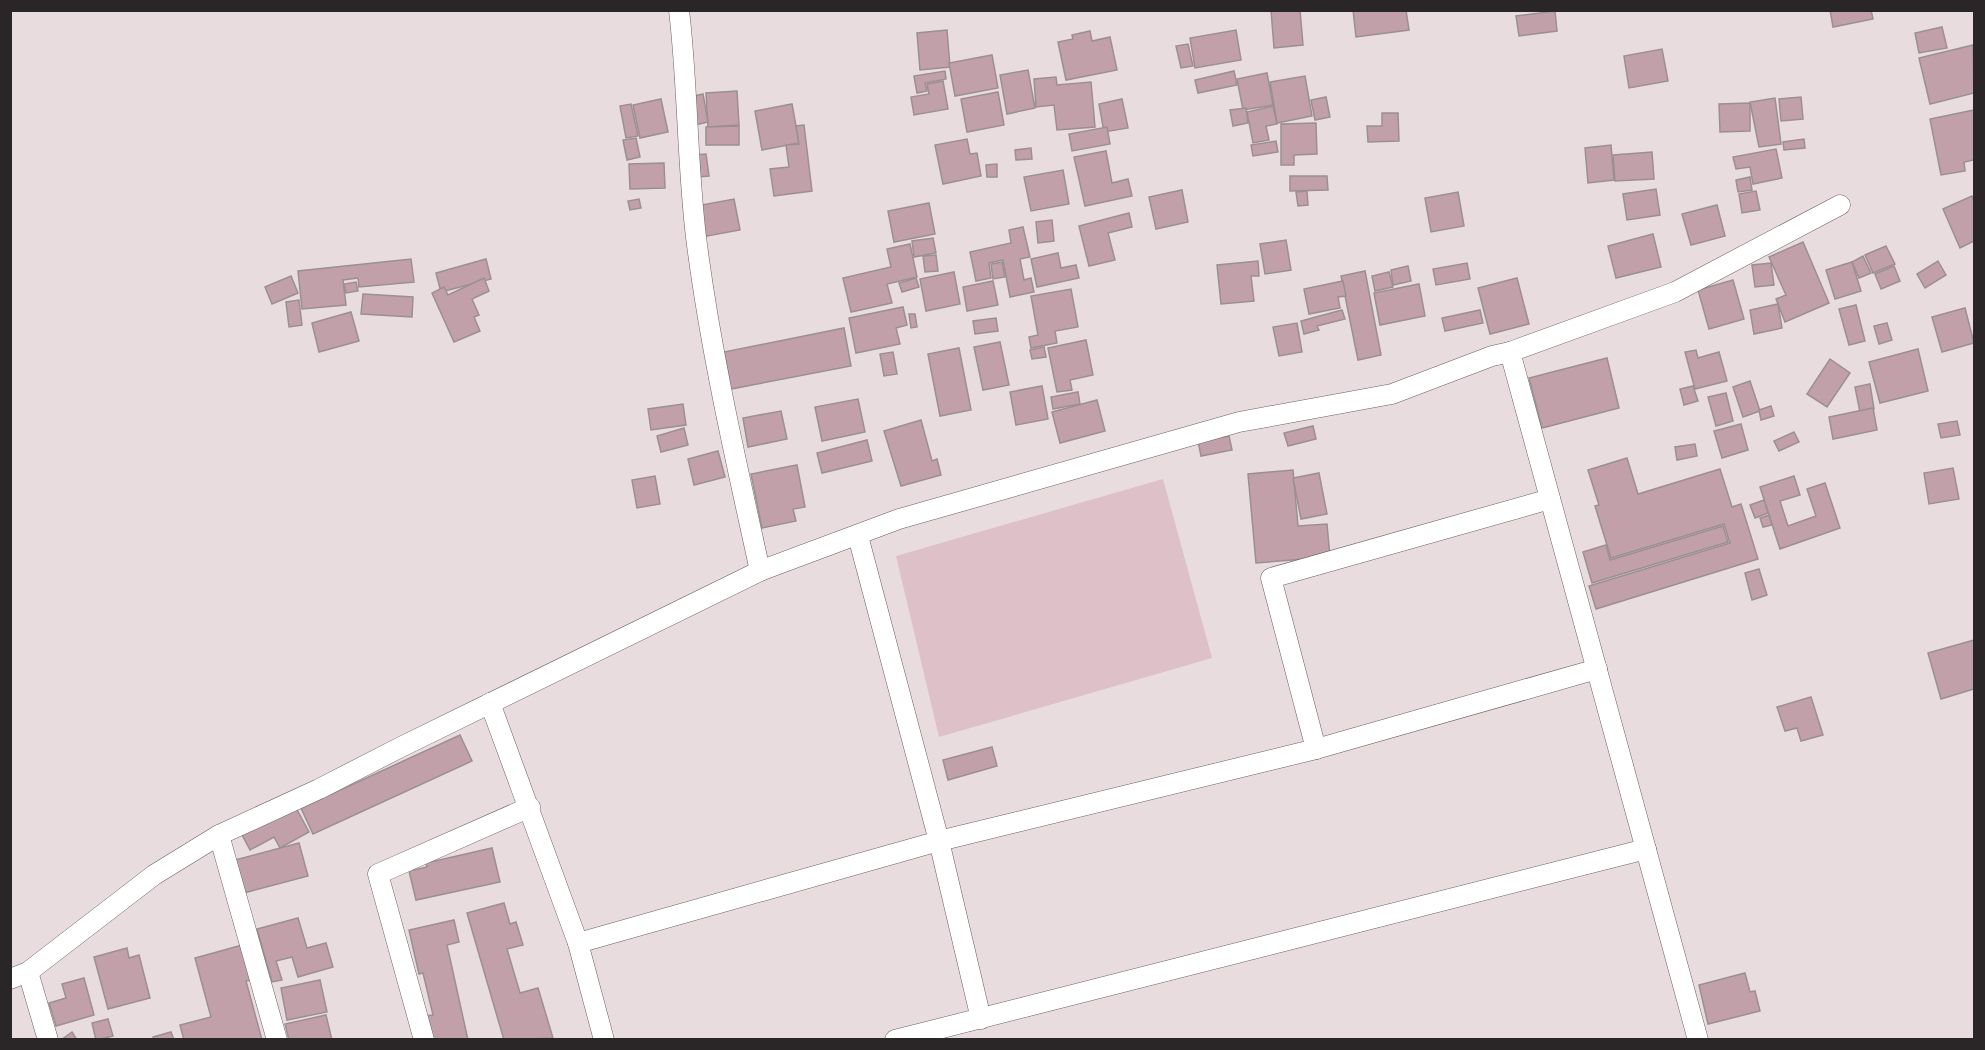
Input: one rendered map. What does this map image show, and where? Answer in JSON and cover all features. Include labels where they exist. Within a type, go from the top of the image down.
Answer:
[{"type":"street","points":[[679,10],[685,63],[696,237],[724,403],[760,571]]},
{"type":"street","points":[[48,1040],[19,976],[154,875],[219,835],[319,789],[760,571],[899,519],[1239,422],[1392,394],[1492,356],[1510,352],[1675,292],[1840,205]]},
{"type":"street","points":[[1510,352],[1698,1040]]},
{"type":"street","points":[[1316,749],[1271,578],[1550,499]]},
{"type":"street","points":[[858,536],[939,841],[981,1019]]},
{"type":"street","points":[[578,943],[939,841],[1316,749],[1597,669]]},
{"type":"street","points":[[490,703],[578,943],[604,1040]]},
{"type":"street","points":[[424,1040],[378,874],[530,807]]},
{"type":"street","points":[[219,835],[277,1040]]},
{"type":"street","points":[[895,1040],[1646,849]]},
{"type":"shaded area","points":[[1163,479],[1212,658],[939,737],[896,556]]},
{"type":"building","points":[[1271,10],[1300,10],[1303,45],[1274,48]]},
{"type":"building","points":[[1353,10],[1406,10],[1409,30],[1356,37]]},
{"type":"building","points":[[1830,10],[1871,10],[1873,19],[1833,27]]},
{"type":"building","points":[[1555,11],[1557,31],[1519,36],[1516,16]]},
{"type":"building","points":[[1942,27],[1947,48],[1919,53],[1915,33]]},
{"type":"building","points":[[947,30],[950,67],[920,70],[917,33]]},
{"type":"building","points":[[1236,30],[1241,60],[1195,68],[1190,38]]},
{"type":"building","points":[[1090,31],[1092,41],[1110,37],[1117,70],[1066,80],[1058,42],[1073,39],[1072,35]]},
{"type":"building","points":[[1188,44],[1193,66],[1181,68],[1176,46]]},
{"type":"building","points":[[1973,45],[1974,93],[1930,104],[1919,58]]},
{"type":"building","points":[[1662,49],[1668,81],[1629,88],[1624,56]]},
{"type":"building","points":[[992,55],[998,88],[955,96],[949,63]]},
{"type":"building","points":[[1028,70],[1035,108],[1007,114],[1000,75]]},
{"type":"building","points":[[945,71],[946,79],[925,83],[927,91],[917,93],[914,76]]},
{"type":"building","points":[[1234,71],[1237,85],[1198,93],[1195,80]]},
{"type":"building","points":[[1267,73],[1273,105],[1243,110],[1237,79]]},
{"type":"building","points":[[1305,76],[1312,116],[1277,123],[1270,82]]},
{"type":"building","points":[[1056,77],[1057,85],[1091,82],[1095,127],[1057,130],[1054,105],[1036,107],[1034,79]]},
{"type":"building","points":[[943,81],[948,109],[914,115],[911,97],[929,94],[927,84]]},
{"type":"building","points":[[737,91],[739,125],[708,127],[706,93]]},
{"type":"building","points":[[998,92],[1004,125],[967,132],[961,99]]},
{"type":"building","points":[[703,94],[708,122],[695,125],[690,97]]},
{"type":"building","points":[[1326,97],[1330,117],[1315,120],[1311,100]]},
{"type":"building","points":[[1801,97],[1803,119],[1781,121],[1779,99]]},
{"type":"building","points":[[1775,98],[1781,144],[1759,147],[1750,102]]},
{"type":"building","points":[[661,99],[668,132],[640,138],[633,105]]},
{"type":"building","points":[[1122,99],[1128,128],[1104,132],[1099,104]]},
{"type":"building","points":[[1750,103],[1750,131],[1720,132],[1719,104]]},
{"type":"building","points":[[631,104],[638,136],[626,138],[620,106]]},
{"type":"building","points":[[792,104],[799,143],[762,150],[755,111]]},
{"type":"building","points":[[1273,106],[1277,124],[1266,126],[1269,140],[1253,143],[1247,112]]},
{"type":"building","points":[[1246,108],[1248,123],[1233,126],[1230,110]]},
{"type":"building","points":[[1974,110],[1974,160],[1964,162],[1965,171],[1941,175],[1930,119]]},
{"type":"building","points":[[1382,113],[1398,113],[1399,141],[1368,142],[1367,126],[1382,126]]},
{"type":"building","points":[[1316,123],[1317,154],[1294,155],[1294,165],[1281,165],[1281,124]]},
{"type":"building","points":[[804,125],[812,191],[774,196],[770,169],[789,167],[786,145],[799,144],[796,126]]},
{"type":"building","points":[[739,126],[739,145],[706,145],[706,127]]},
{"type":"building","points":[[1107,127],[1110,144],[1072,151],[1069,134]]},
{"type":"building","points":[[636,138],[640,157],[627,160],[623,140]]},
{"type":"building","points":[[967,139],[970,154],[977,153],[981,176],[943,184],[935,145]]},
{"type":"building","points":[[1804,139],[1805,148],[1784,150],[1783,142]]},
{"type":"building","points":[[1276,141],[1278,152],[1253,156],[1251,145]]},
{"type":"building","points":[[1611,145],[1614,180],[1588,183],[1585,148]]},
{"type":"building","points":[[1031,148],[1032,159],[1016,160],[1015,150]]},
{"type":"building","points":[[1776,149],[1782,178],[1753,184],[1750,167],[1736,169],[1733,157]]},
{"type":"building","points":[[1106,151],[1112,183],[1128,179],[1132,196],[1085,206],[1074,157]]},
{"type":"building","points":[[1652,152],[1654,179],[1615,181],[1613,155]]},
{"type":"building","points":[[706,154],[709,176],[697,177],[694,155]]},
{"type":"building","points":[[664,163],[665,188],[630,189],[629,164]]},
{"type":"building","points":[[997,164],[997,177],[987,177],[986,165]]},
{"type":"building","points":[[1063,170],[1069,204],[1031,211],[1024,177]]},
{"type":"building","points":[[1290,176],[1327,176],[1328,190],[1290,191]]},
{"type":"building","points":[[1750,177],[1752,190],[1738,192],[1736,180]]},
{"type":"building","points":[[1656,189],[1660,215],[1627,220],[1623,194]]},
{"type":"building","points":[[1182,190],[1188,222],[1156,229],[1149,197]]},
{"type":"building","points":[[1307,191],[1308,205],[1298,206],[1296,192]]},
{"type":"building","points":[[1756,191],[1760,210],[1742,213],[1739,194]]},
{"type":"building","points":[[1458,192],[1464,226],[1431,232],[1425,198]]},
{"type":"building","points":[[1972,196],[1974,241],[1960,248],[1943,209]]},
{"type":"building","points":[[639,199],[641,208],[630,210],[628,201]]},
{"type":"building","points":[[734,199],[740,230],[702,237],[696,206]]},
{"type":"building","points":[[929,203],[935,234],[894,242],[888,211]]},
{"type":"building","points":[[1717,205],[1725,236],[1691,245],[1682,214]]},
{"type":"building","points":[[1129,213],[1132,227],[1108,233],[1115,260],[1089,266],[1079,226]]},
{"type":"building","points":[[1052,220],[1054,241],[1038,243],[1036,222]]},
{"type":"building","points":[[1023,227],[1030,257],[1020,259],[1024,280],[1031,278],[1034,292],[1010,297],[1003,260],[989,263],[991,278],[976,281],[970,252],[1011,243],[1009,230]]},
{"type":"building","points":[[1653,234],[1661,267],[1616,278],[1608,246]]},
{"type":"building","points":[[933,238],[936,253],[914,257],[912,241]]},
{"type":"building","points":[[1286,240],[1291,270],[1265,274],[1260,244]]},
{"type":"building","points":[[1803,242],[1829,303],[1785,322],[1776,299],[1786,295],[1769,257]]},
{"type":"building","points":[[910,244],[917,277],[887,284],[892,303],[851,312],[843,278],[891,267],[887,249]]},
{"type":"building","points":[[1886,246],[1895,264],[1873,273],[1865,255]]},
{"type":"building","points":[[1058,253],[1061,268],[1076,265],[1079,278],[1037,287],[1031,259]]},
{"type":"building","points":[[936,255],[938,271],[925,272],[923,256]]},
{"type":"building","points":[[1863,256],[1871,273],[1859,278],[1852,262]]},
{"type":"building","points":[[411,259],[414,282],[359,287],[358,278],[343,280],[346,305],[302,309],[298,271]]},
{"type":"building","points":[[486,259],[491,279],[441,292],[436,273]]},
{"type":"building","points":[[1258,261],[1259,276],[1251,276],[1254,301],[1221,304],[1217,265]]},
{"type":"building","points":[[1938,261],[1946,275],[1925,288],[1917,274]]},
{"type":"building","points":[[1002,262],[1005,277],[993,279],[991,264]]},
{"type":"building","points":[[1852,262],[1861,291],[1835,299],[1826,270]]},
{"type":"building","points":[[1467,263],[1470,279],[1436,285],[1433,269]]},
{"type":"building","points":[[1771,263],[1774,285],[1755,287],[1752,265]]},
{"type":"building","points":[[1408,266],[1411,281],[1393,285],[1391,270]]},
{"type":"building","points":[[1894,266],[1900,281],[1881,289],[1875,274]]},
{"type":"building","points":[[1365,271],[1381,355],[1358,360],[1341,276]]},
{"type":"building","points":[[954,272],[960,304],[926,311],[920,279]]},
{"type":"building","points":[[1389,272],[1393,287],[1375,291],[1372,276]]},
{"type":"building","points":[[291,276],[298,293],[272,304],[265,287]]},
{"type":"building","points":[[484,278],[489,291],[472,299],[479,315],[474,317],[480,331],[454,342],[432,293],[444,287],[448,295]]},
{"type":"building","points":[[916,278],[919,287],[902,292],[899,283]]},
{"type":"building","points":[[1517,278],[1529,324],[1490,334],[1478,288]]},
{"type":"building","points":[[1733,280],[1744,319],[1709,329],[1698,290]]},
{"type":"building","points":[[993,281],[998,305],[967,311],[963,287]]},
{"type":"building","points":[[1343,281],[1346,296],[1338,297],[1340,308],[1309,314],[1304,289]]},
{"type":"building","points":[[356,282],[358,291],[346,293],[344,284]]},
{"type":"building","points":[[1419,284],[1425,316],[1380,325],[1374,293]]},
{"type":"building","points":[[1071,289],[1078,327],[1055,331],[1057,343],[1031,348],[1029,337],[1038,335],[1031,296]]},
{"type":"building","points":[[363,294],[413,297],[412,317],[361,314]]},
{"type":"building","points":[[299,300],[302,325],[289,327],[286,302]]},
{"type":"building","points":[[1778,304],[1782,328],[1754,334],[1750,310]]},
{"type":"building","points":[[1856,305],[1865,341],[1849,345],[1839,309]]},
{"type":"building","points":[[903,307],[907,325],[896,328],[900,344],[856,353],[849,318]]},
{"type":"building","points":[[1965,308],[1974,343],[1942,352],[1932,317]]},
{"type":"building","points":[[1342,310],[1345,319],[1317,326],[1319,330],[1304,334],[1301,321]]},
{"type":"building","points":[[1480,310],[1483,323],[1445,331],[1442,318]]},
{"type":"building","points":[[351,312],[359,341],[319,352],[312,323]]},
{"type":"building","points":[[909,314],[915,314],[917,327],[911,328]]},
{"type":"building","points":[[996,318],[998,331],[975,334],[973,321]]},
{"type":"building","points":[[1297,323],[1302,352],[1279,356],[1273,327]]},
{"type":"building","points":[[1887,323],[1892,340],[1879,344],[1874,326]]},
{"type":"building","points":[[844,328],[851,366],[731,389],[724,352]]},
{"type":"building","points":[[1086,340],[1093,375],[1070,380],[1072,390],[1057,392],[1048,348]]},
{"type":"building","points":[[1000,342],[1009,385],[983,390],[974,347]]},
{"type":"building","points":[[1044,347],[1046,357],[1032,359],[1030,350]]},
{"type":"building","points":[[959,348],[971,410],[940,416],[928,354]]},
{"type":"building","points":[[1918,349],[1928,391],[1880,403],[1869,362]]},
{"type":"building","points":[[1696,350],[1698,358],[1719,352],[1727,381],[1695,389],[1685,352]]},
{"type":"building","points":[[893,352],[897,374],[884,376],[880,354]]},
{"type":"building","points":[[1607,358],[1619,408],[1542,428],[1529,378]]},
{"type":"building","points":[[1830,359],[1850,373],[1827,407],[1807,394]]},
{"type":"building","points":[[1750,381],[1760,411],[1743,417],[1733,387]]},
{"type":"building","points":[[1870,384],[1874,409],[1860,412],[1855,387]]},
{"type":"building","points":[[1042,386],[1048,419],[1016,425],[1010,392]]},
{"type":"building","points":[[1693,386],[1698,401],[1684,405],[1680,389]]},
{"type":"building","points":[[1078,392],[1080,404],[1053,409],[1051,397]]},
{"type":"building","points":[[1726,393],[1733,421],[1716,426],[1708,397]]},
{"type":"building","points":[[858,399],[865,432],[822,441],[815,407]]},
{"type":"building","points":[[1097,400],[1105,431],[1060,443],[1052,412]]},
{"type":"building","points":[[683,404],[686,425],[651,430],[648,409]]},
{"type":"building","points":[[1771,406],[1774,416],[1761,420],[1759,410]]},
{"type":"building","points":[[1873,408],[1877,430],[1833,439],[1829,417]]},
{"type":"building","points":[[781,411],[787,439],[748,447],[743,418]]},
{"type":"building","points":[[921,420],[932,461],[937,459],[941,475],[901,486],[884,431]]},
{"type":"building","points":[[1957,421],[1960,435],[1941,438],[1938,424]]},
{"type":"building","points":[[1741,424],[1748,450],[1722,458],[1714,431]]},
{"type":"building","points":[[1313,426],[1316,439],[1288,446],[1284,433]]},
{"type":"building","points":[[684,428],[688,445],[661,452],[657,436]]},
{"type":"building","points":[[1794,432],[1799,442],[1779,451],[1774,441]]},
{"type":"building","points":[[1229,436],[1232,450],[1201,456],[1198,441]]},
{"type":"building","points":[[867,440],[872,461],[822,473],[817,453]]},
{"type":"building","points":[[1695,444],[1697,456],[1677,460],[1675,447]]},
{"type":"building","points":[[718,451],[725,477],[694,485],[688,459]]},
{"type":"building","points":[[1627,458],[1638,494],[1720,469],[1732,507],[1741,504],[1758,559],[1596,609],[1589,586],[1730,543],[1724,524],[1611,558],[1595,506],[1599,505],[1588,470]]},
{"type":"building","points":[[797,465],[805,507],[793,509],[796,521],[762,528],[751,474]]},
{"type":"building","points":[[1953,468],[1959,499],[1929,504],[1924,473]]},
{"type":"building","points":[[1293,470],[1298,526],[1327,524],[1330,557],[1256,563],[1248,474]]},
{"type":"building","points":[[1319,473],[1327,514],[1301,519],[1293,478]]},
{"type":"building","points":[[655,476],[660,504],[637,508],[632,480]]},
{"type":"building","points":[[1794,476],[1800,495],[1780,501],[1788,526],[1816,516],[1807,489],[1825,483],[1840,528],[1780,549],[1760,487]]},
{"type":"building","points":[[1764,500],[1768,513],[1755,518],[1750,505]]},
{"type":"building","points":[[1769,515],[1772,525],[1763,527],[1760,518]]},
{"type":"building","points":[[1723,526],[1728,542],[1592,583],[1583,552],[1606,545],[1610,560]]},
{"type":"building","points":[[1759,569],[1767,595],[1752,600],[1745,573]]},
{"type":"building","points":[[1974,640],[1974,689],[1941,699],[1928,653]]},
{"type":"building","points":[[1811,697],[1823,735],[1801,741],[1797,728],[1785,731],[1777,707]]},
{"type":"building","points":[[460,735],[472,761],[313,834],[301,808]]},
{"type":"building","points":[[992,747],[997,766],[948,780],[943,760]]},
{"type":"building","points":[[294,804],[309,832],[280,848],[274,837],[250,850],[241,833]]},
{"type":"building","points":[[299,843],[308,876],[244,893],[235,860]]},
{"type":"building","points":[[492,848],[500,882],[416,900],[409,871],[427,867],[426,863]]},
{"type":"building","points":[[504,903],[510,924],[516,922],[523,945],[507,949],[520,993],[538,988],[553,1038],[504,1040],[467,913]]},
{"type":"building","points":[[298,918],[307,948],[326,943],[333,967],[298,977],[292,957],[276,961],[282,980],[272,982],[257,929]]},
{"type":"building","points":[[454,920],[459,942],[447,945],[468,1040],[430,1040],[425,1016],[433,1015],[423,973],[419,974],[409,930]]},
{"type":"building","points":[[246,944],[256,979],[246,981],[262,1040],[184,1040],[180,1025],[211,1017],[195,958]]},
{"type":"building","points":[[127,948],[129,958],[139,955],[150,998],[108,1009],[94,957]]},
{"type":"building","points":[[1745,973],[1750,992],[1755,991],[1760,1011],[1708,1024],[1699,985]]},
{"type":"building","points":[[84,978],[94,1015],[56,1026],[49,1003],[66,998],[62,984]]},
{"type":"building","points":[[320,980],[327,1012],[287,1020],[281,988]]},
{"type":"building","points":[[326,1015],[332,1040],[289,1040],[285,1024]]},
{"type":"building","points":[[108,1019],[113,1036],[96,1040],[92,1023]]},
{"type":"building","points":[[72,1032],[77,1040],[61,1040]]},
{"type":"building","points":[[171,1032],[174,1040],[154,1040],[153,1037]]}]
